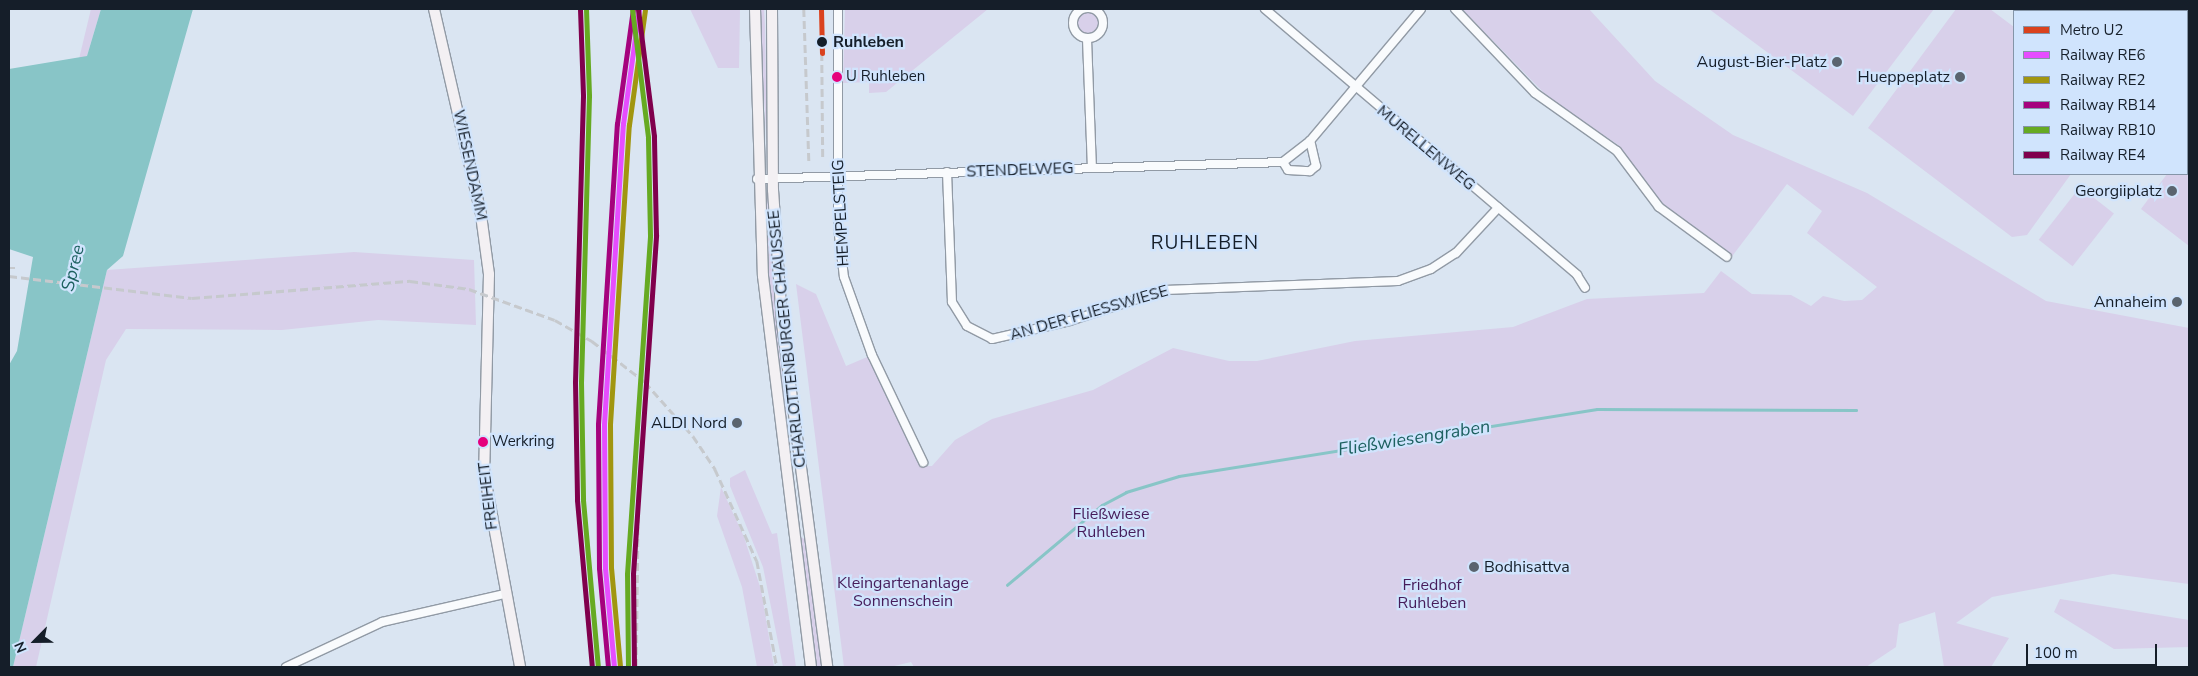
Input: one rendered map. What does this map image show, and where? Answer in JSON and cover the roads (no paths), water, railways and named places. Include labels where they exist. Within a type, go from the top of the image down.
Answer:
[{"type":"main road","name":"WIESENDAMM","points":[[434,9],[482,215],[489,274],[488,323]]},
{"type":"main road","name":"CHARLOTTENBURGER CHAUSSEE","points":[[755,9],[757,179],[770,363],[811,667]]},
{"type":"main road","name":"CHARLOTTENBURGER CHAUSSEE","points":[[772,9],[773,177],[786,360],[827,667]]},
{"type":"main road","name":"FREIHEIT","points":[[488,323],[484,472],[504,594],[520,667]]},
{"type":"street","name":"HEMPELSTEIG","points":[[838,9],[838,175],[841,256],[854,310],[923,462]]},
{"type":"street","name":"MURELLENWEG","points":[[1265,9],[1354,87],[1577,275],[1584,288]]},
{"type":"street","points":[[1283,162],[1310,141],[1421,9]]},
{"type":"street","points":[[1455,9],[1535,92],[1617,151],[1659,207],[1727,257]]},
{"type":"street","points":[[1095,10],[1103,17],[1103,28],[1087,39],[1075,32],[1071,21],[1079,11],[1095,10]]},
{"type":"street","points":[[1087,39],[1092,168]]},
{"type":"street","name":"STENDELWEG","points":[[757,179],[1283,162],[1288,170],[1310,170],[1316,166],[1310,141]]},
{"type":"street","name":"AN DER FLIESSWIESE","points":[[947,172],[952,302],[967,326],[992,339],[1070,322],[1165,290],[1398,281],[1431,269],[1456,253],[1498,208]]},
{"type":"street","points":[[286,667],[382,622],[504,594]]},
{"type":"water","name":"Spree","points":[[101,9],[193,9],[123,256],[107,270],[13,667],[9,667],[9,365],[17,351],[33,257],[9,249],[9,69],[87,56]]},
{"type":"waterway","name":"Fließwiesengraben","points":[[1007,585],[1102,505],[1126,492],[1179,476],[1597,409],[1856,410]]},
{"type":"railway","points":[[804,9],[809,161]]},
{"type":"railway","points":[[822,53],[823,160]]},
{"type":"railway","points":[[636,667],[638,493],[657,236],[654,137],[645,57]]},
{"type":"railway","points":[[9,268],[15,268]]},
{"type":"railway","points":[[9,276],[192,298],[410,281],[469,289],[555,320],[592,341],[645,382],[693,436],[715,469],[757,561],[777,667]]},
{"type":"metro line","name":"U2","points":[[821,9],[822,53]]},
{"type":"rail line","name":"RE4","points":[[580,9],[583,96],[575,382],[577,500],[592,667]]},
{"type":"rail line","name":"RB10","points":[[586,9],[589,96],[581,382],[583,500],[598,667]]},
{"type":"rail line","name":"RB10","points":[[628,667],[627,574],[650,235],[648,137],[632,9]]},
{"type":"rail line","name":"RB14","points":[[608,667],[599,568],[598,424],[617,124],[633,9]]},
{"type":"rail line","name":"RE4","points":[[634,667],[633,574],[656,235],[654,136],[638,9]]},
{"type":"rail line","name":"RE6","points":[[614,667],[605,568],[604,424],[623,124],[639,9]]},
{"type":"rail line","name":"RE2","points":[[620,666],[611,568],[610,424],[629,125],[645,10]]},
{"type":"place","name":"Ruhleben","points":[[822,42]]},
{"type":"place","name":"August-Bier-Platz","points":[[1837,62]]},
{"type":"place","name":"U Ruhleben","points":[[837,77]]},
{"type":"place","name":"Hueppeplatz","points":[[1960,77]]},
{"type":"place","name":"Georgiiplatz","points":[[2172,191]]},
{"type":"place","name":"Annaheim","points":[[2177,302]]},
{"type":"place","name":"ALDI Nord","points":[[737,423]]},
{"type":"place","name":"Werkring","points":[[483,442]]},
{"type":"place","name":"Bodhisattva","points":[[1474,567]]},
{"type":"district","name":"RUHLEBEN","points":[[1205,244]]},
{"type":"park label","name":"Fließwiese Ruhleben","points":[[1111,523]]},
{"type":"park label","name":"Kleingartenanlage Sonnenschein","points":[[903,592]]},
{"type":"park label","name":"Friedhof Ruhleben","points":[[1432,594]]}]
